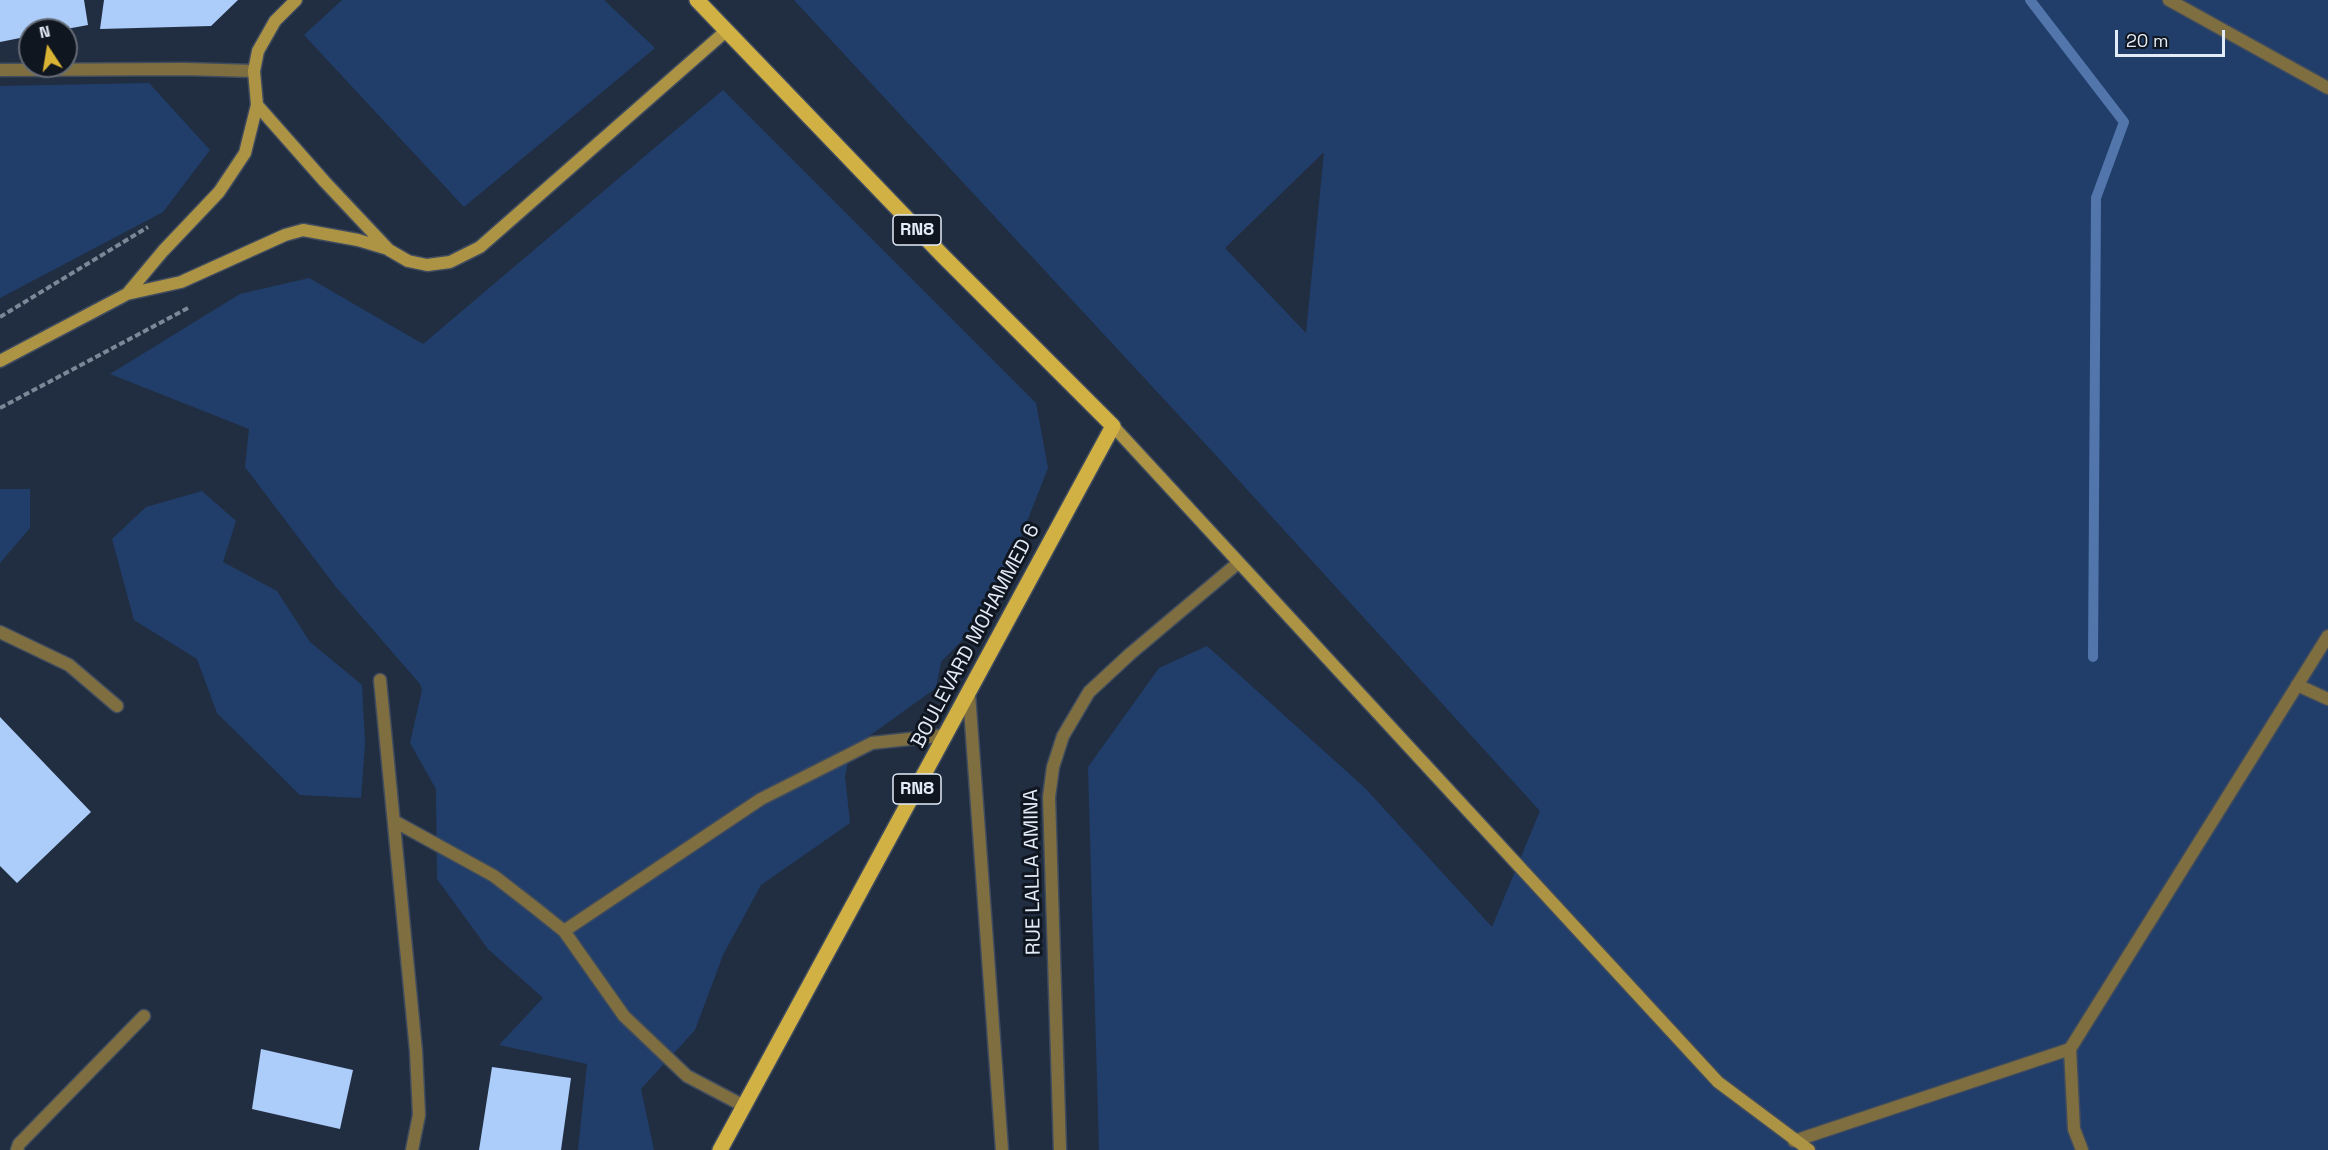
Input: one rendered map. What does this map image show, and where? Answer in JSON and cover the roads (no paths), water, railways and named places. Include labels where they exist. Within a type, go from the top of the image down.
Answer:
[{"type":"main road","points":[[127,294],[219,192],[245,153],[257,105],[254,71],[262,42],[275,21],[296,0]]},
{"type":"main road","name":"RN8","points":[[697,0],[943,256],[1113,426]]},
{"type":"main road","points":[[0,361],[127,294],[182,282],[258,246],[303,230],[358,240],[389,250],[408,261],[427,265],[450,262],[480,247],[726,31]]},
{"type":"main road","points":[[257,105],[389,250]]},
{"type":"main road","points":[[1113,426],[1718,1082],[1809,1150]]},
{"type":"main road","name":"BOULEVARD MOHAMMED 6","points":[[720,1150],[1113,426]]},
{"type":"street","points":[[2169,0],[2328,88]]},
{"type":"street","points":[[0,70],[254,71]]},
{"type":"street","name":"RUE LALLA AMINA","points":[[1060,1150],[1049,797],[1053,767],[1063,736],[1089,692],[1130,654],[1238,563]]},
{"type":"street","points":[[0,632],[69,665],[117,706]]},
{"type":"street","points":[[2082,1150],[2074,1129],[2070,1049],[2328,636]]},
{"type":"street","points":[[380,680],[417,1062],[419,1114],[412,1150]]},
{"type":"street","points":[[2297,685],[2328,699]]},
{"type":"street","points":[[969,694],[1002,1150]]},
{"type":"street","points":[[564,931],[761,799],[872,743],[946,735]]},
{"type":"street","points":[[394,821],[494,876],[564,931],[624,1016],[687,1076],[744,1106]]},
{"type":"street","points":[[17,1150],[20,1144],[144,1016]]},
{"type":"street","points":[[1794,1141],[2070,1049]]},
{"type":"waterway","points":[[2030,0],[2124,122],[2096,198],[2093,657]]}]
